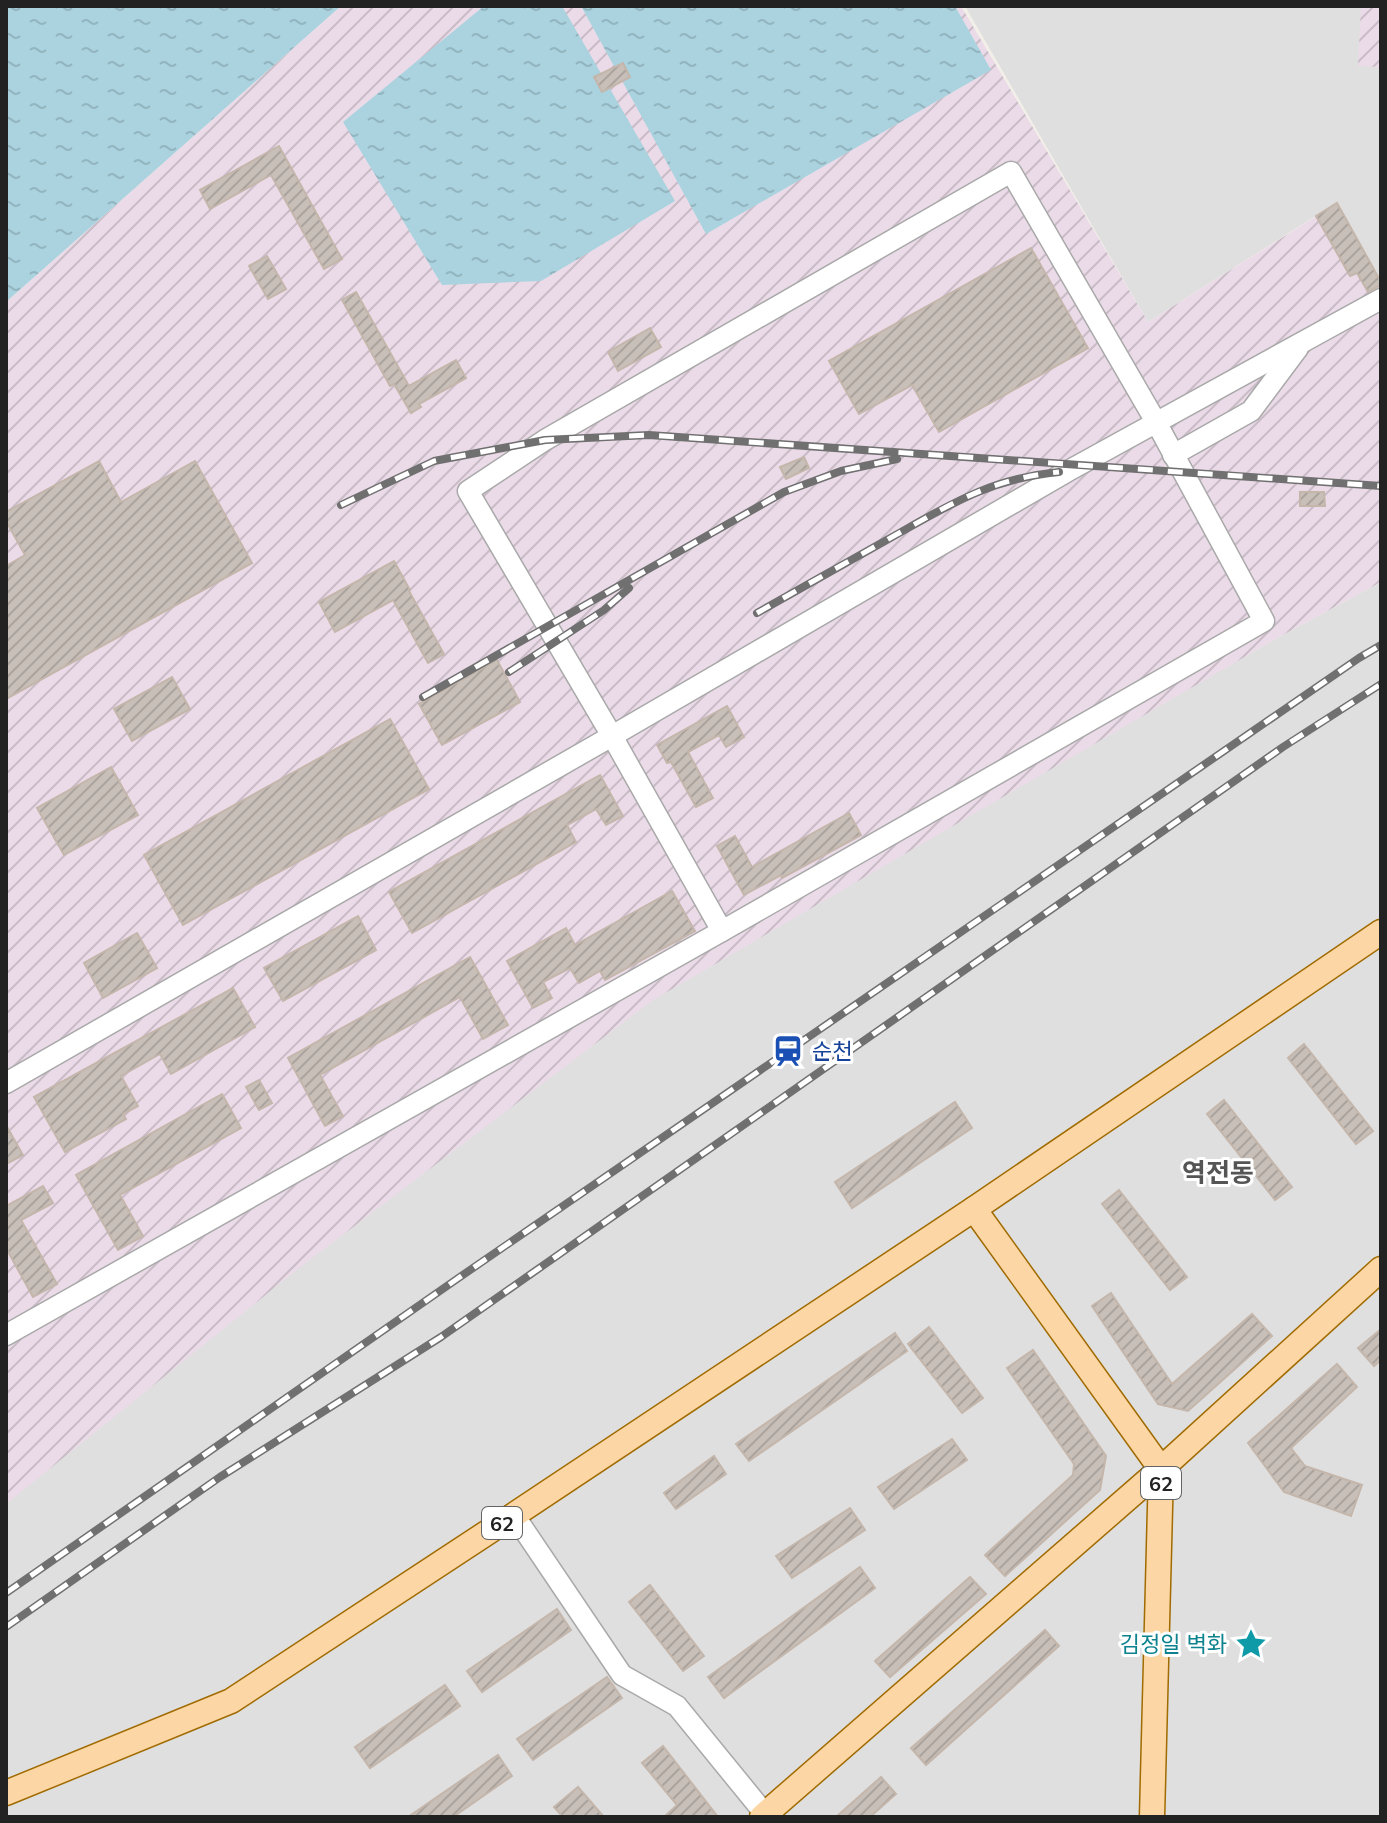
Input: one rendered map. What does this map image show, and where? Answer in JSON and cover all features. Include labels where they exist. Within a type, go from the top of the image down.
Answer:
[{"type":"main road","points":[[974,1209],[1381,932]]},
{"type":"main road","name":"62","points":[[6,1793],[231,1701],[974,1209],[1161,1469],[1152,1817]]},
{"type":"main road","points":[[764,1816],[1161,1469],[1381,1269]]},
{"type":"street","points":[[6,1333],[722,931],[1264,621],[1156,422],[1011,172],[559,432],[468,491],[722,931]]},
{"type":"street","points":[[6,1083],[1068,471],[1381,299]]},
{"type":"street","points":[[1173,455],[1251,411],[1303,341]]},
{"type":"street","points":[[514,1515],[622,1675],[677,1706],[764,1816]]},
{"type":"shaded area","points":[[341,6],[961,6],[1148,322],[1337,203],[1381,282],[1381,582],[1279,637],[653,1000],[299,1268],[6,1504],[6,302]]},
{"type":"shaded area","points":[[965,6],[1381,6],[1381,282],[1336,203],[1148,322]]},
{"type":"shaded area","points":[[1361,6],[1381,6],[1381,67],[1358,66]]},
{"type":"shaded area","points":[[1381,582],[1381,1817],[6,1817],[6,1362],[1279,637]]},
{"type":"water","points":[[6,6],[341,6],[6,302]]},
{"type":"water","points":[[484,6],[562,6],[675,201],[541,281],[442,285],[343,122]]},
{"type":"water","points":[[581,6],[955,6],[991,70],[706,234]]},
{"type":"building","points":[[623,63],[630,77],[602,92],[594,77]]},
{"type":"building","points":[[279,146],[342,259],[324,269],[271,175],[210,209],[200,190]]},
{"type":"building","points":[[1337,203],[1381,282],[1368,292],[1357,273],[1350,276],[1316,216]]},
{"type":"building","points":[[1031,248],[1088,348],[939,432],[912,385],[859,414],[829,361]]},
{"type":"building","points":[[267,256],[286,289],[268,299],[249,266]]},
{"type":"building","points":[[356,292],[409,386],[456,360],[466,378],[419,404],[421,407],[411,413],[394,384],[390,386],[342,300]]},
{"type":"building","points":[[650,328],[661,347],[618,371],[608,352]]},
{"type":"building","points":[[804,457],[809,468],[786,479],[780,467]]},
{"type":"building","points":[[99,461],[121,502],[195,461],[252,563],[6,699],[6,566],[25,555],[6,521],[6,512]]},
{"type":"building","points":[[1300,492],[1324,492],[1325,506],[1300,506]]},
{"type":"building","points":[[394,561],[444,654],[428,663],[393,600],[335,632],[319,602]]},
{"type":"building","points":[[497,660],[520,702],[442,745],[419,704]]},
{"type":"building","points":[[172,677],[190,709],[132,741],[114,709]]},
{"type":"building","points":[[727,706],[744,737],[726,747],[719,735],[688,752],[713,798],[696,807],[671,762],[667,763],[657,745]]},
{"type":"building","points":[[390,719],[429,789],[183,925],[144,855]]},
{"type":"building","points":[[111,767],[138,815],[64,855],[37,808]]},
{"type":"building","points":[[600,775],[623,816],[606,825],[596,809],[567,825],[576,842],[412,933],[389,892]]},
{"type":"building","points":[[849,813],[861,835],[744,895],[717,846],[735,836],[752,867]]},
{"type":"building","points":[[672,891],[695,931],[605,980],[600,971],[579,983],[570,968],[543,982],[552,998],[533,1008],[507,961],[566,928],[575,945]]},
{"type":"building","points":[[358,916],[376,950],[283,1001],[264,968]]},
{"type":"building","points":[[137,933],[157,968],[103,998],[84,963]]},
{"type":"building","points":[[470,957],[508,1025],[483,1039],[460,997],[320,1075],[343,1116],[325,1126],[288,1058]]},
{"type":"building","points":[[233,988],[255,1027],[171,1074],[160,1054],[121,1076],[138,1106],[123,1114],[126,1119],[65,1152],[34,1097]]},
{"type":"building","points":[[1304,1044],[1373,1131],[1356,1144],[1288,1058]]},
{"type":"building","points":[[259,1080],[272,1103],[259,1110],[246,1087]]},
{"type":"building","points":[[222,1094],[241,1128],[120,1195],[143,1236],[118,1250],[76,1175]]},
{"type":"building","points":[[1224,1100],[1292,1187],[1275,1200],[1207,1114]]},
{"type":"building","points":[[955,1102],[972,1128],[852,1208],[835,1182]]},
{"type":"building","points":[[6,1125],[23,1155],[6,1164]]},
{"type":"building","points":[[43,1186],[53,1203],[21,1220],[57,1284],[33,1297],[6,1248],[6,1206]]},
{"type":"building","points":[[1119,1190],[1187,1277],[1170,1290],[1102,1204]]},
{"type":"building","points":[[1111,1293],[1172,1384],[1252,1314],[1272,1336],[1188,1411],[1158,1404],[1092,1306]]},
{"type":"building","points":[[929,1327],[983,1398],[962,1413],[908,1344]]},
{"type":"building","points":[[1381,1329],[1381,1360],[1374,1366],[1358,1348]]},
{"type":"building","points":[[895,1333],[907,1351],[749,1461],[736,1444]]},
{"type":"building","points":[[1033,1350],[1106,1456],[1100,1490],[1005,1576],[985,1555],[1073,1475],[1074,1464],[1007,1368]]},
{"type":"building","points":[[1337,1364],[1357,1387],[1291,1448],[1305,1466],[1362,1485],[1351,1516],[1284,1492],[1248,1443]]},
{"type":"building","points":[[952,1439],[967,1460],[894,1509],[878,1487]]},
{"type":"building","points":[[714,1456],[726,1474],[676,1509],[664,1493]]},
{"type":"building","points":[[850,1508],[865,1530],[792,1578],[776,1556]]},
{"type":"building","points":[[860,1567],[875,1588],[724,1698],[708,1677]]},
{"type":"building","points":[[970,1577],[986,1594],[890,1677],[875,1661]]},
{"type":"building","points":[[650,1585],[704,1656],[683,1671],[629,1602]]},
{"type":"building","points":[[557,1609],[571,1630],[482,1692],[467,1671]]},
{"type":"building","points":[[1045,1630],[1059,1646],[926,1765],[911,1748]]},
{"type":"building","points":[[607,1677],[622,1698],[533,1760],[517,1739]]},
{"type":"building","points":[[445,1685],[460,1706],[370,1768],[355,1747]]},
{"type":"building","points":[[663,1746],[718,1817],[664,1817],[677,1805],[642,1763]]},
{"type":"building","points":[[498,1755],[512,1776],[453,1817],[408,1817]]},
{"type":"building","points":[[881,1777],[896,1794],[870,1817],[836,1817]]},
{"type":"building","points":[[578,1787],[604,1817],[563,1817],[554,1807]]},
{"type":"railway","points":[[341,505],[434,461],[545,440],[649,435],[1381,486]]},
{"type":"railway","points":[[423,697],[784,492],[841,471],[897,459]]},
{"type":"railway","points":[[757,613],[968,496],[1010,481],[1059,472]]},
{"type":"railway","points":[[509,672],[604,610],[629,588]]},
{"type":"railway","points":[[6,1593],[457,1279],[1381,645]]},
{"type":"railway","points":[[6,1627],[220,1477],[441,1337],[1283,747],[1381,684]]},
{"type":"place","name":"순천","points":[[788,1051]]},
{"type":"place","name":"김정일 벽화","points":[[1251,1644]]},
{"type":"district","name":"역전동","points":[[1218,1172]]}]
